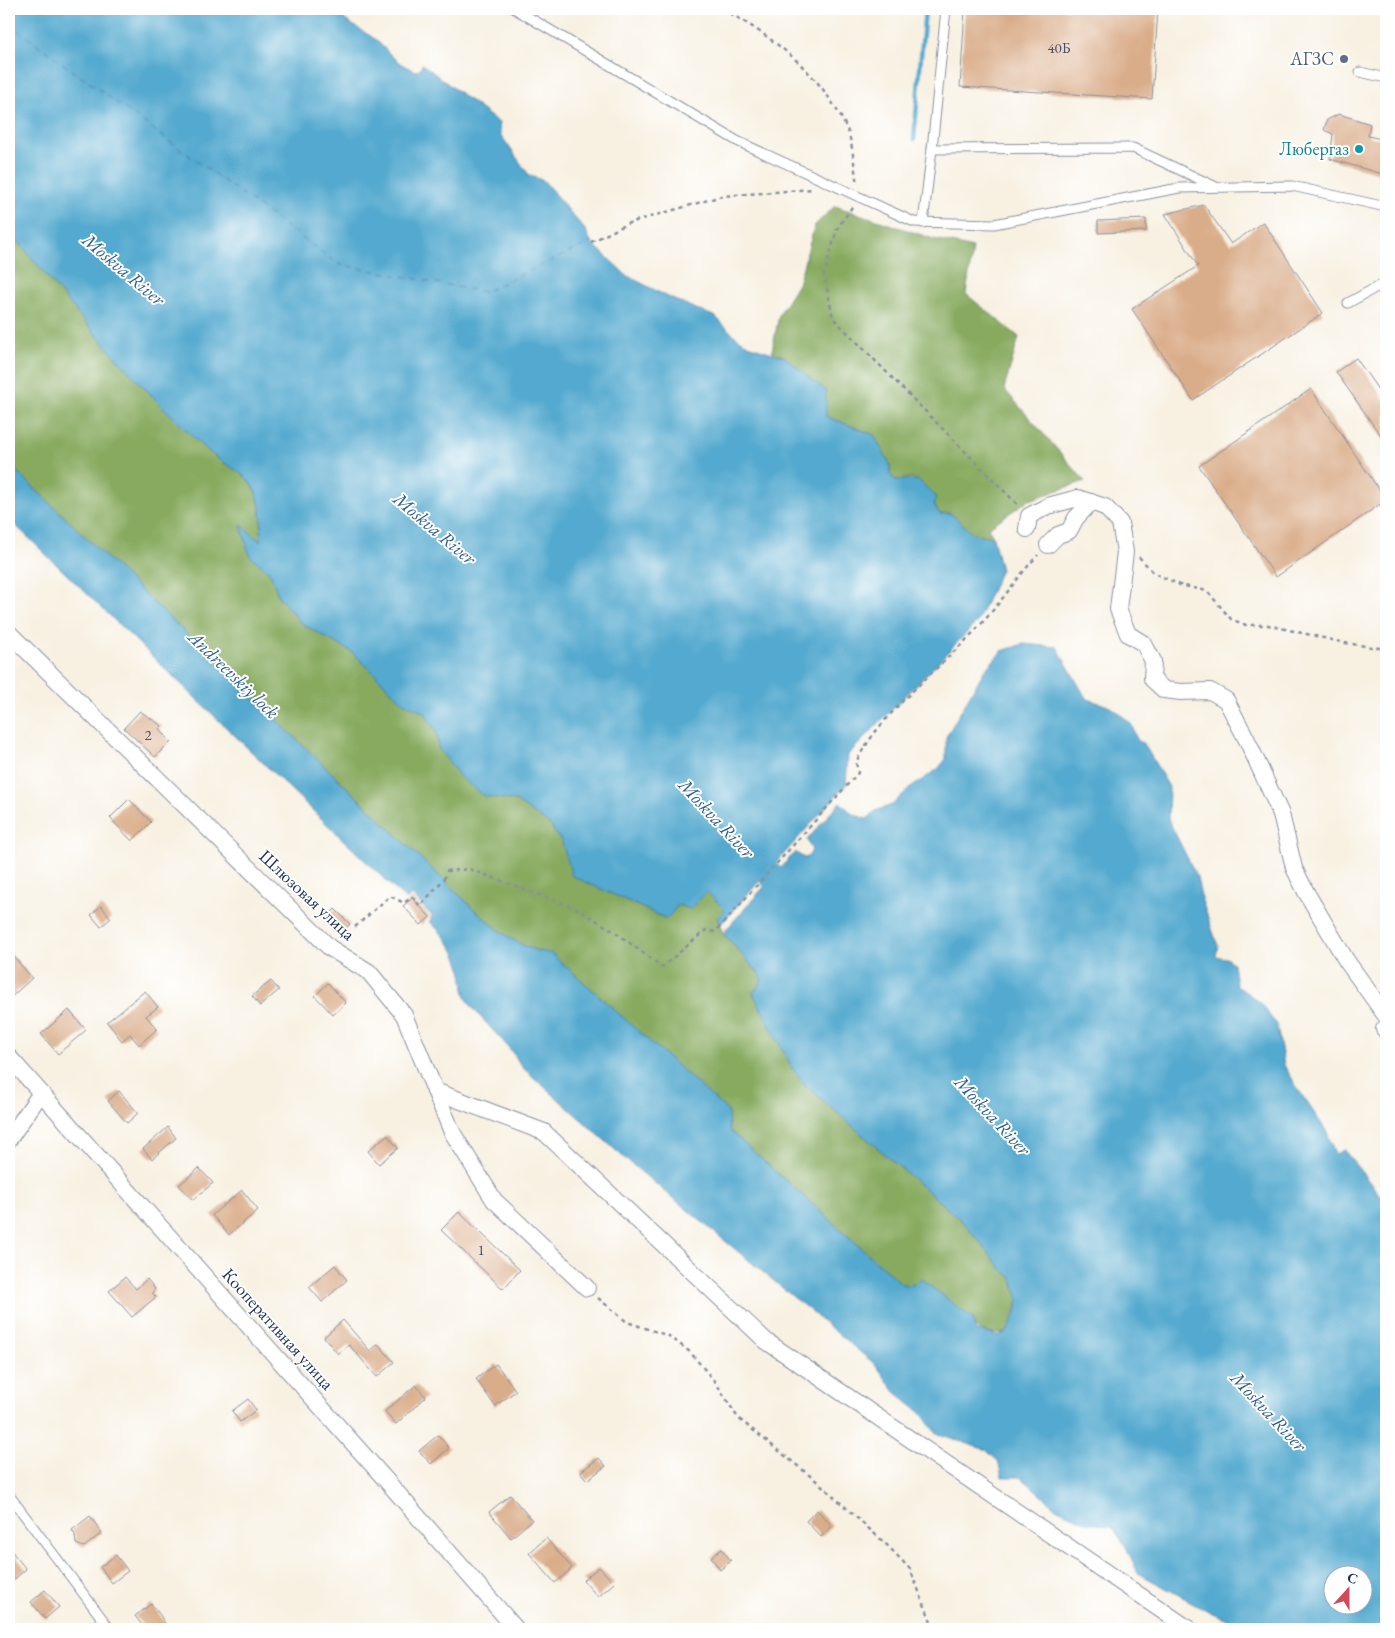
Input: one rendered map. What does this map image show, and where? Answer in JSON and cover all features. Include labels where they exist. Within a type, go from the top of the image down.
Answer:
[{"type":"street","points":[[1028,523],[1048,506],[1078,498],[1105,507],[1120,523],[1125,552],[1118,608],[1128,634],[1144,644],[1152,661],[1152,679],[1164,690],[1181,692],[1210,690],[1226,700],[1247,740],[1280,814],[1294,868],[1346,960],[1386,1024]]},
{"type":"street","points":[[1048,545],[1058,535],[1069,531],[1076,518],[1091,502]]},
{"type":"street","name":"Шлюзовая улица","points":[[9,633],[330,948],[369,972],[404,1015],[452,1132],[494,1200],[587,1288]]},
{"type":"street","name":"Кооперативная улица","points":[[9,1057],[378,1471],[516,1629]]},
{"type":"street","points":[[435,1091],[544,1132],[766,1341],[1188,1629]]},
{"type":"street","points":[[9,1139],[41,1093]]},
{"type":"lane","points":[[515,9],[737,141],[914,222],[994,224],[1179,188],[1292,186],[1386,207]]},
{"type":"lane","points":[[923,222],[946,9]]},
{"type":"lane","points":[[1360,72],[1386,78]]},
{"type":"lane","points":[[932,149],[1133,148],[1217,188]]},
{"type":"lane","points":[[1348,303],[1386,282]]},
{"type":"lane","points":[[9,1495],[110,1629]]},
{"type":"path","points":[[723,9],[765,33],[813,75],[847,128],[859,197],[837,229],[824,274],[833,318],[1028,523]]},
{"type":"path","points":[[591,242],[629,222],[722,196],[840,187]]},
{"type":"path","points":[[355,927],[390,896],[404,903],[412,897],[420,906],[444,879],[447,870],[470,869],[578,910],[615,932],[662,967],[706,930],[715,932],[858,773],[856,762],[865,745],[900,705],[982,624],[1032,561],[1048,545]]},
{"type":"path","points":[[1125,552],[1136,553],[1154,573],[1180,585],[1207,591],[1231,619],[1246,625],[1268,625],[1386,649]]},
{"type":"path","points":[[1032,561],[1034,554]]},
{"type":"path","points":[[587,1288],[627,1322],[669,1336],[690,1352],[716,1383],[738,1418],[819,1483],[889,1547],[910,1569],[934,1629]]},
{"type":"green space","points":[[835,206],[934,239],[973,248],[966,294],[1019,337],[1004,389],[1085,481],[1027,501],[988,528],[993,537],[974,534],[950,513],[940,514],[913,478],[895,480],[890,474],[890,465],[874,435],[826,416],[785,357],[772,351],[779,315],[798,284],[815,225]]},
{"type":"green space","points":[[9,238],[19,242],[97,336],[159,403],[207,450],[242,474],[251,484],[260,507],[261,524],[260,541],[241,526],[250,556],[270,573],[279,597],[302,624],[352,652],[403,702],[425,713],[436,731],[439,749],[485,796],[516,801],[550,825],[562,842],[573,876],[667,919],[678,904],[707,891],[725,910],[717,918],[723,933],[761,976],[762,981],[753,993],[792,1068],[803,1083],[965,1224],[1002,1269],[1012,1278],[1018,1297],[1016,1312],[1007,1332],[996,1334],[972,1326],[921,1279],[912,1285],[902,1284],[729,1130],[727,1111],[551,953],[529,948],[510,938],[475,910],[9,464]]},
{"type":"water","points":[[9,9],[333,9],[346,21],[372,37],[402,64],[416,71],[420,69],[422,64],[499,123],[500,134],[529,175],[544,181],[586,231],[591,242],[626,275],[672,299],[716,317],[734,335],[748,345],[785,357],[826,391],[826,416],[874,435],[890,465],[890,474],[895,480],[918,480],[936,496],[934,505],[940,514],[950,513],[974,534],[993,537],[1001,570],[977,622],[848,755],[846,785],[721,924],[717,918],[725,910],[707,892],[690,909],[678,905],[667,919],[572,876],[562,842],[550,825],[516,801],[484,796],[460,777],[439,749],[436,731],[425,713],[403,702],[352,652],[302,624],[279,597],[270,573],[250,556],[241,525],[260,541],[262,524],[260,507],[251,484],[242,474],[207,450],[159,403],[97,336],[19,242],[9,238]]},
{"type":"water","points":[[9,464],[475,910],[510,938],[529,948],[551,953],[728,1111],[729,1130],[902,1284],[912,1285],[921,1279],[974,1319],[975,1330],[998,1336],[1007,1332],[1016,1312],[1018,1297],[1012,1278],[1002,1269],[965,1224],[803,1083],[792,1068],[753,993],[762,981],[761,976],[723,933],[795,852],[804,858],[809,856],[812,850],[807,840],[840,802],[853,814],[867,819],[875,811],[892,805],[910,788],[938,769],[946,759],[946,737],[984,671],[1002,651],[1023,644],[1057,647],[1086,698],[1106,705],[1118,712],[1130,722],[1137,739],[1144,744],[1169,787],[1168,819],[1197,877],[1202,901],[1218,946],[1216,956],[1226,958],[1233,963],[1236,985],[1261,1003],[1277,1026],[1284,1065],[1327,1132],[1335,1154],[1344,1150],[1386,1203],[1386,1629],[1254,1629],[1212,1613],[1138,1573],[1125,1545],[1112,1527],[1085,1522],[1056,1508],[1021,1477],[1002,1477],[998,1461],[986,1450],[936,1433],[921,1413],[895,1392],[876,1365],[629,1162],[522,1067],[468,1001],[458,959],[446,939],[430,922],[432,916],[412,895],[406,900],[9,519]]},
{"type":"building","points":[[965,9],[1158,9],[1152,99],[960,87]]},
{"type":"building","name":"Любергаз","points":[[1339,114],[1370,124],[1368,136],[1386,140],[1386,175],[1330,159],[1333,134],[1324,130],[1327,120]]},
{"type":"building","points":[[1204,205],[1231,244],[1263,222],[1323,313],[1193,400],[1132,309],[1198,266],[1165,214]]},
{"type":"building","points":[[1146,219],[1146,231],[1098,233],[1098,221]]},
{"type":"building","points":[[1356,358],[1386,401],[1386,443],[1336,372]]},
{"type":"building","points":[[1311,389],[1386,500],[1276,577],[1199,466]]},
{"type":"building","points":[[140,711],[162,726],[159,729],[171,741],[155,757],[124,728]]},
{"type":"building","points":[[129,799],[151,822],[132,841],[110,818]]},
{"type":"building","points":[[412,898],[430,917],[421,925],[403,906]]},
{"type":"building","points":[[101,906],[111,918],[101,927],[91,915]]},
{"type":"building","points":[[335,909],[350,924],[340,934],[325,919]]},
{"type":"building","points":[[9,951],[32,978],[9,999]]},
{"type":"building","points":[[271,981],[279,990],[260,1006],[252,996]]},
{"type":"building","points":[[328,983],[346,1003],[333,1015],[315,996]]},
{"type":"building","points":[[145,991],[158,1007],[146,1016],[157,1029],[139,1045],[130,1034],[122,1041],[107,1022]]},
{"type":"building","points":[[69,1010],[86,1030],[58,1054],[41,1034]]},
{"type":"building","points":[[119,1091],[138,1113],[127,1123],[108,1101]]},
{"type":"building","points":[[168,1127],[176,1138],[152,1159],[143,1149]]},
{"type":"building","points":[[387,1135],[398,1148],[379,1164],[368,1151]]},
{"type":"building","points":[[199,1168],[213,1183],[193,1200],[179,1185]]},
{"type":"building","points":[[242,1190],[258,1210],[229,1235],[212,1215]]},
{"type":"building","points":[[459,1212],[520,1270],[503,1289],[441,1230]]},
{"type":"building","points":[[335,1265],[347,1280],[322,1302],[309,1287]]},
{"type":"building","points":[[125,1277],[136,1289],[147,1279],[155,1289],[152,1293],[156,1297],[132,1317],[109,1291]]},
{"type":"building","points":[[343,1320],[370,1351],[378,1344],[394,1362],[377,1377],[349,1345],[338,1354],[324,1337]]},
{"type":"building","points":[[496,1364],[516,1391],[495,1406],[476,1379]]},
{"type":"building","points":[[416,1385],[426,1397],[396,1424],[385,1411]]},
{"type":"building","points":[[248,1399],[256,1410],[240,1422],[232,1411]]},
{"type":"building","points":[[438,1435],[449,1448],[431,1464],[419,1451]]},
{"type":"building","points":[[599,1458],[606,1466],[587,1480],[580,1472]]},
{"type":"building","points":[[510,1495],[532,1520],[511,1538],[489,1512]]},
{"type":"building","points":[[817,1510],[832,1526],[821,1537],[806,1521]]},
{"type":"building","points":[[90,1516],[102,1533],[84,1547],[76,1544],[75,1535],[72,1530]]},
{"type":"building","points":[[546,1538],[572,1568],[555,1583],[529,1553]]},
{"type":"building","points":[[9,1548],[26,1569],[9,1584]]},
{"type":"building","points":[[722,1549],[731,1561],[720,1570],[711,1557]]},
{"type":"building","points":[[116,1555],[128,1571],[112,1583],[100,1567]]},
{"type":"building","points":[[599,1567],[614,1583],[598,1597],[583,1580]]},
{"type":"building","points":[[45,1590],[59,1607],[45,1619],[31,1602]]},
{"type":"building","points":[[151,1604],[168,1629],[145,1629],[135,1616]]},
{"type":"waterway","points":[[914,139],[925,9]]},
{"type":"waterway","name":"Moskva River","points":[[743,846],[797,903]]},
{"type":"ferry route","points":[[9,24],[338,264],[484,292],[591,242]]},
{"type":"place","name":"АГЗС","points":[[1344,59]]},
{"type":"place","name":"Любергаз","points":[[1359,149]]},
{"type":"water label","name":"Andreevskiy lock","points":[[234,674]]}]
